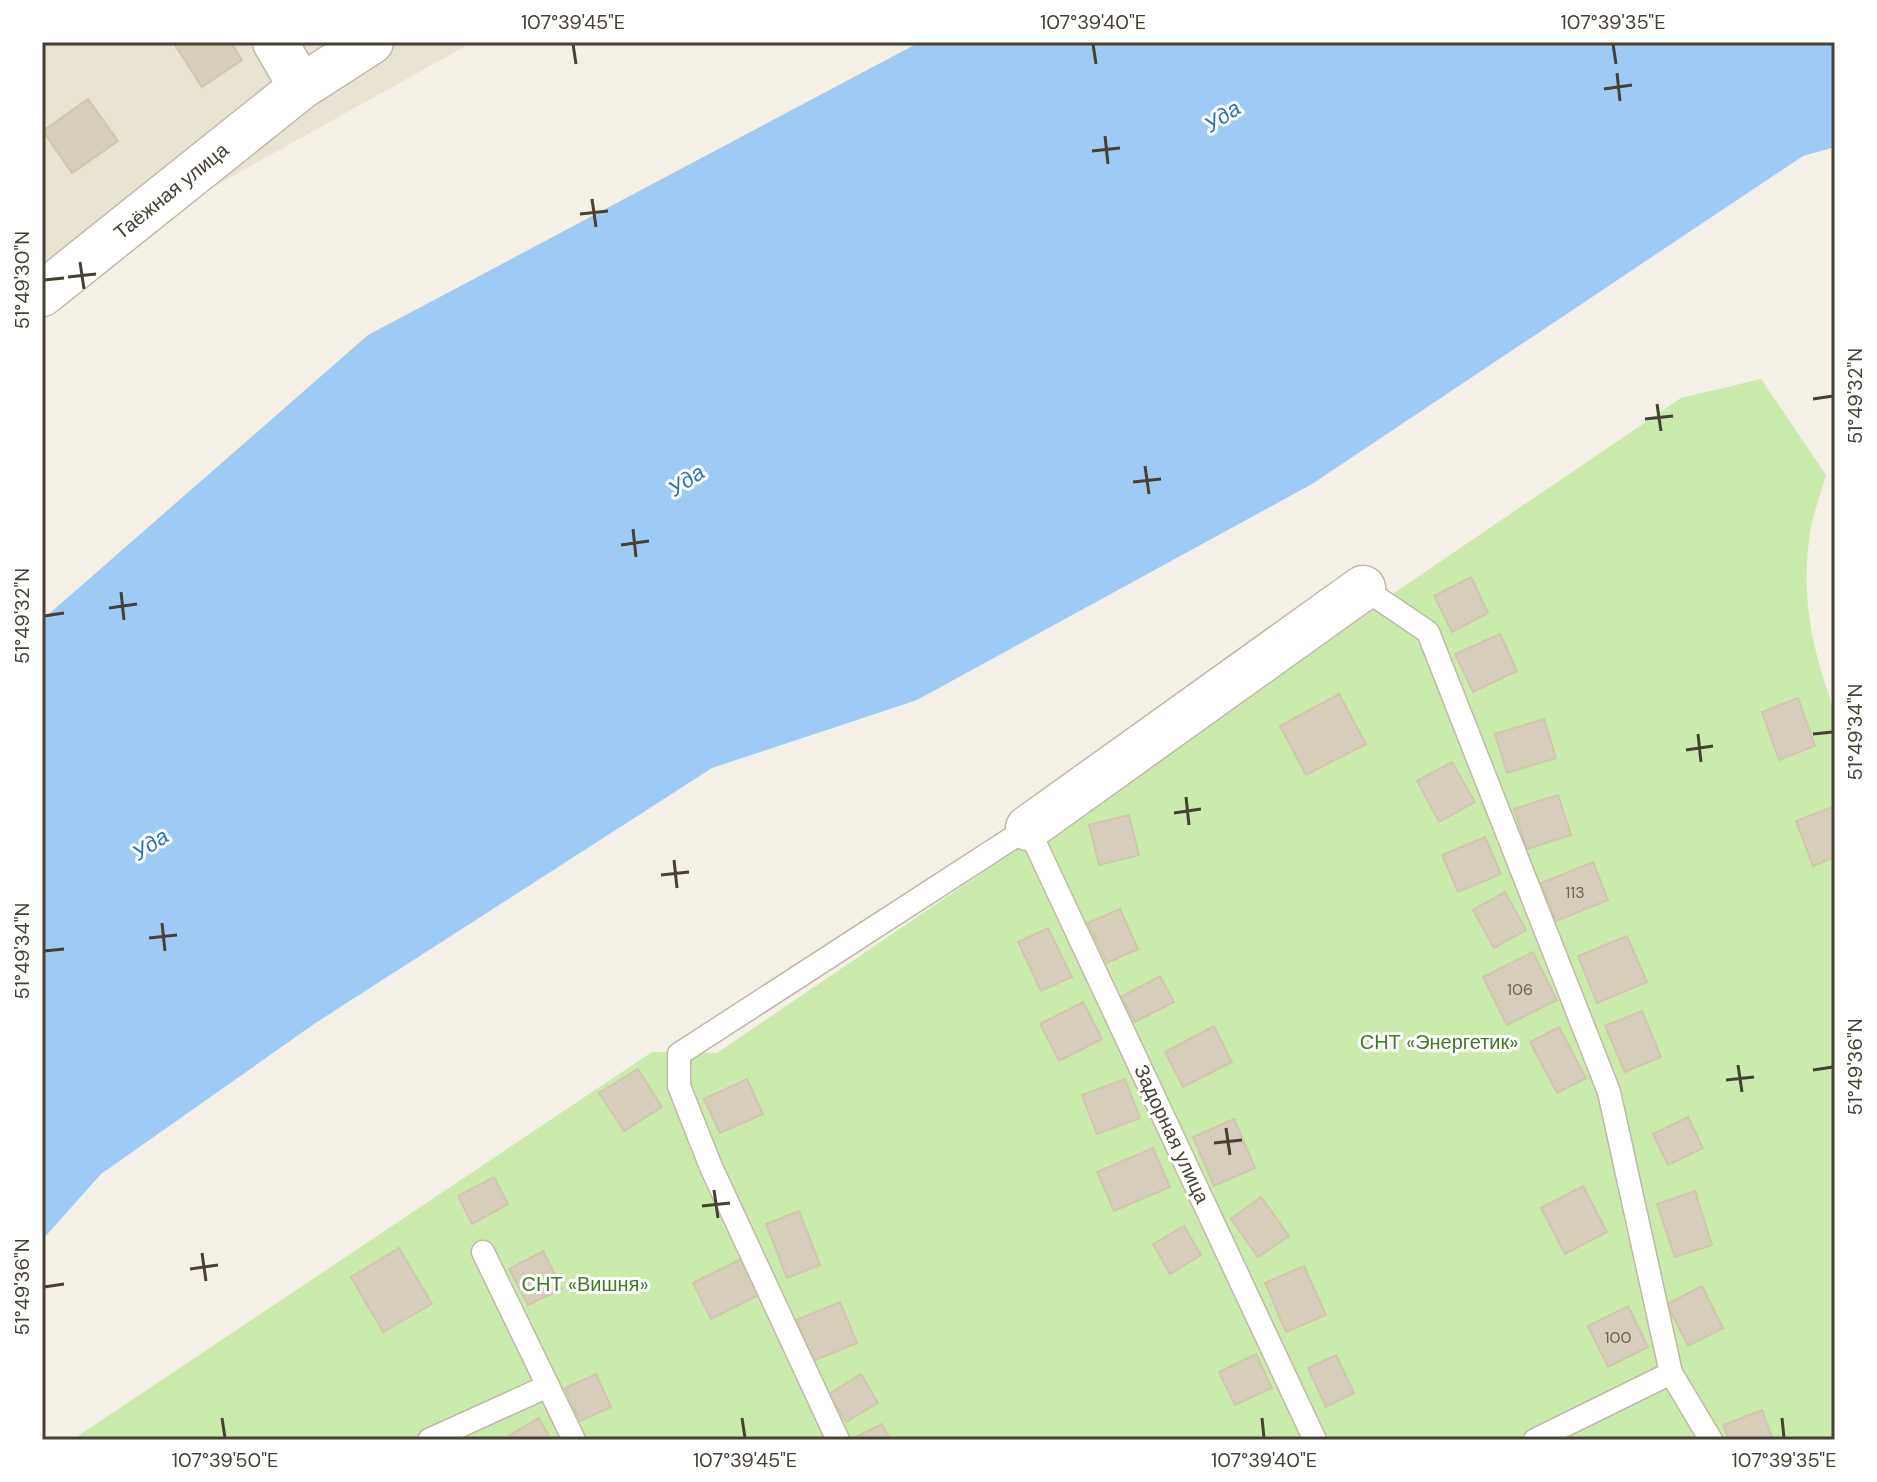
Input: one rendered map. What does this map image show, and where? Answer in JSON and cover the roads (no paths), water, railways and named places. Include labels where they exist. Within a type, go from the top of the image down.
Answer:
[{"type":"street","points":[[275,42],[301,87]]},
{"type":"street","name":"Таёжная улица","points":[[42,294],[301,87],[371,42]]},
{"type":"street","points":[[1028,828],[1363,588]]},
{"type":"lane","points":[[1363,588],[1428,632],[1609,1092],[1671,1373],[1711,1440]]},
{"type":"lane","points":[[838,1440],[711,1167],[679,1086],[679,1054],[1028,828]]},
{"type":"lane","name":"Задорная улица","points":[[1028,828],[1315,1440]]},
{"type":"lane","points":[[483,1252],[574,1440]]},
{"type":"lane","points":[[1535,1440],[1671,1373]]},
{"type":"lane","points":[[429,1440],[548,1386]]},
{"type":"water","name":"Уда","points":[[920,42],[1835,42],[1835,147],[1803,156],[1312,484],[917,700],[712,768],[317,1022],[101,1174],[42,1240],[42,620],[368,335]]},
{"type":"park label","name":"СНТ «Энергетик»","points":[[1439,1042]]},
{"type":"park label","name":"СНТ «Вишня»","points":[[585,1284]]}]
